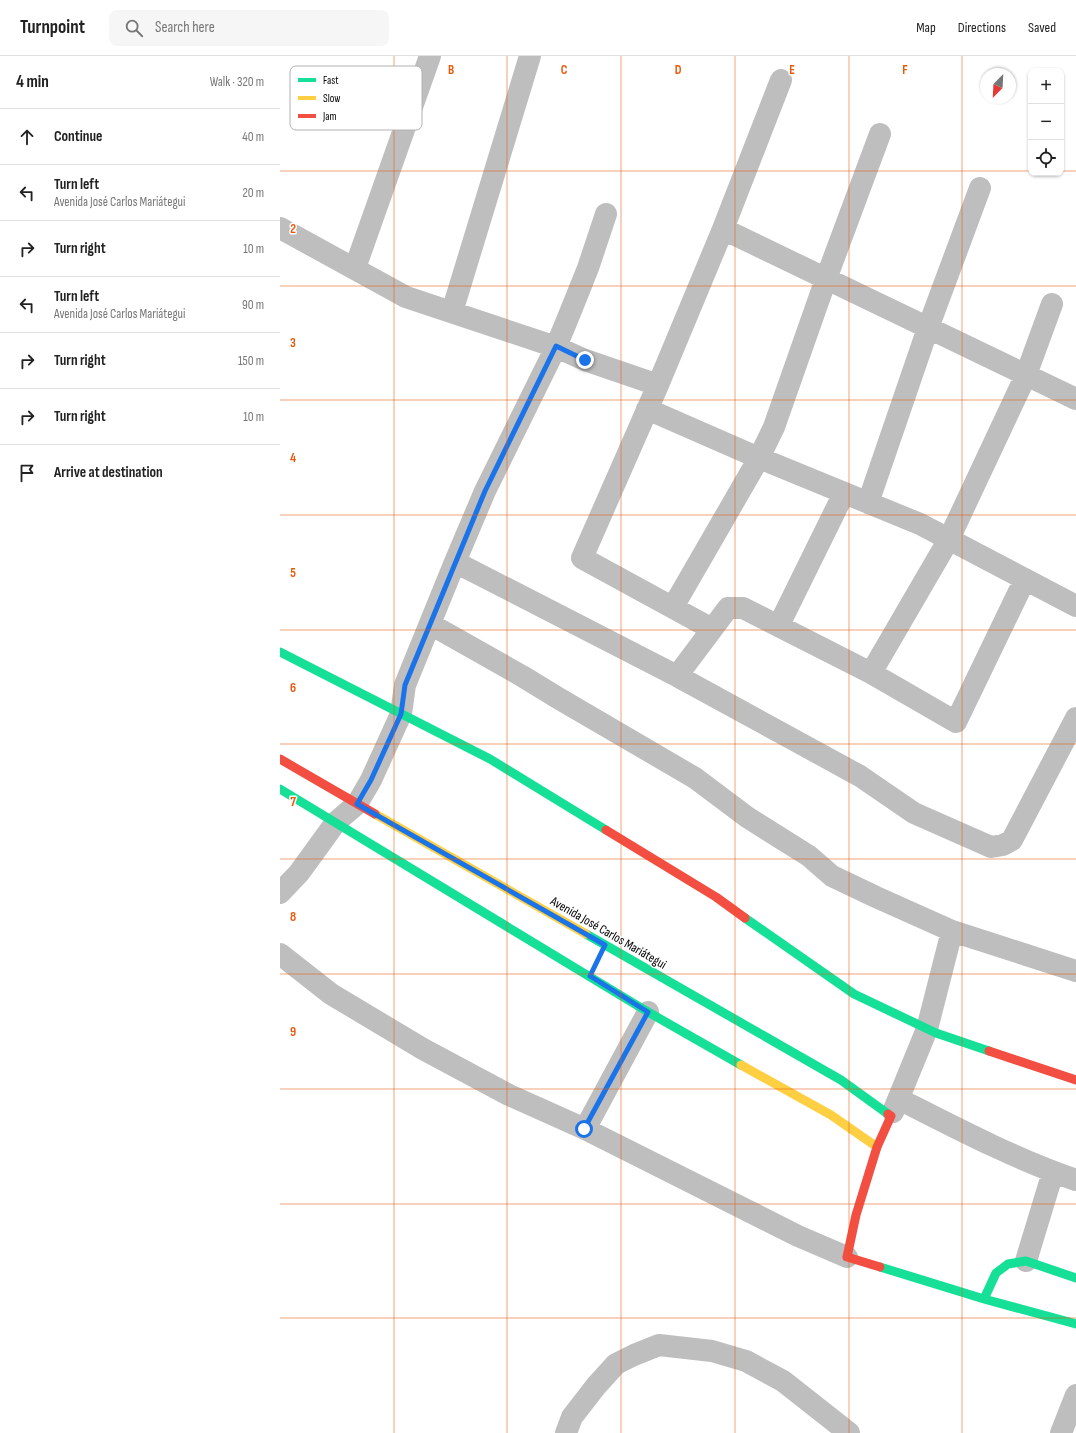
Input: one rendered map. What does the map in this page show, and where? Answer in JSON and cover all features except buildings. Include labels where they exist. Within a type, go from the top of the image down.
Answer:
[{"type":"street","points":[[422,79],[430,56]]},
{"type":"street","points":[[452,312],[530,56]]},
{"type":"street","points":[[712,629],[582,558],[658,385],[723,230],[781,80]]},
{"type":"street","points":[[355,268],[404,130]]},
{"type":"street","points":[[673,607],[759,458],[774,427],[826,279],[880,134]]},
{"type":"street","points":[[868,503],[928,328],[980,188]]},
{"type":"street","points":[[280,893],[300,873],[336,822],[357,804],[371,780],[401,714],[405,685],[455,562],[485,491],[556,346],[588,268],[606,214]]},
{"type":"street","points":[[280,228],[406,297],[556,346],[585,360],[658,385]]},
{"type":"street","points":[[723,230],[1076,399]]},
{"type":"street","points":[[871,673],[949,539],[1026,375],[1052,304]]},
{"type":"street","points":[[647,409],[759,458],[920,524],[1076,606]]},
{"type":"street","points":[[779,626],[844,493]]},
{"type":"street","points":[[455,562],[677,676],[860,776],[914,812],[991,847],[1003,845],[1012,840],[1076,718]]},
{"type":"street","points":[[677,676],[728,608],[743,608],[871,673],[956,722],[1024,579]]},
{"type":"street","points":[[430,624],[522,676],[695,778],[746,817],[809,856],[832,876],[876,898],[952,931],[1076,971]]},
{"type":"street","points":[[280,652],[490,759],[710,893],[854,994],[927,1029],[1076,1080]]},
{"type":"street","name":"Avenida José Carlos Mariátegui","points":[[280,759],[604,948],[841,1080],[895,1107]]},
{"type":"street","points":[[280,789],[592,973],[648,1012],[831,1115],[876,1147]]},
{"type":"street","points":[[847,1257],[856,1215],[876,1147],[895,1107],[927,1029],[952,931]]},
{"type":"street","points":[[280,954],[331,994],[423,1049],[509,1095],[584,1129],[798,1236],[847,1257],[984,1299],[1076,1324]]},
{"type":"street","points":[[584,1129],[648,1012]]},
{"type":"street","points":[[895,1107],[972,1136],[1053,1172],[1076,1180]]},
{"type":"street","points":[[1026,1261],[1053,1172]]},
{"type":"street","points":[[984,1299],[996,1273],[1008,1264],[1026,1261],[1076,1278]]},
{"type":"street","points":[[566,1433],[572,1417],[596,1386],[616,1364],[659,1345],[712,1351],[746,1362],[783,1381],[849,1433]]},
{"type":"street","points":[[1061,1433],[1074,1408]]},
{"type":"traffic: fast","points":[[280,652],[490,759],[606,830]]},
{"type":"traffic: fast","points":[[280,789],[648,1012],[741,1065]]},
{"type":"traffic: fast","points":[[745,918],[854,994],[936,1033],[989,1051]]},
{"type":"traffic: fast","points":[[586,934],[841,1080],[888,1114]]},
{"type":"traffic: fast","points":[[984,1299],[996,1273],[1008,1264],[1026,1261],[1076,1278]]},
{"type":"traffic: fast","points":[[880,1267],[984,1299],[1076,1324]]},
{"type":"traffic: slow","points":[[375,814],[586,934]]},
{"type":"traffic: slow","points":[[741,1065],[831,1115],[877,1147]]},
{"type":"traffic: jam","points":[[280,759],[375,814]]},
{"type":"traffic: jam","points":[[606,830],[716,897],[745,918]]},
{"type":"traffic: jam","points":[[989,1051],[1076,1080]]},
{"type":"traffic: jam","points":[[880,1267],[847,1257],[856,1215],[877,1147],[891,1116],[888,1114]]},
{"type":"route","points":[[584,1129],[648,1012],[590,976],[605,945],[357,804],[371,780],[401,714],[405,685],[485,491],[556,346],[585,360]]}]
